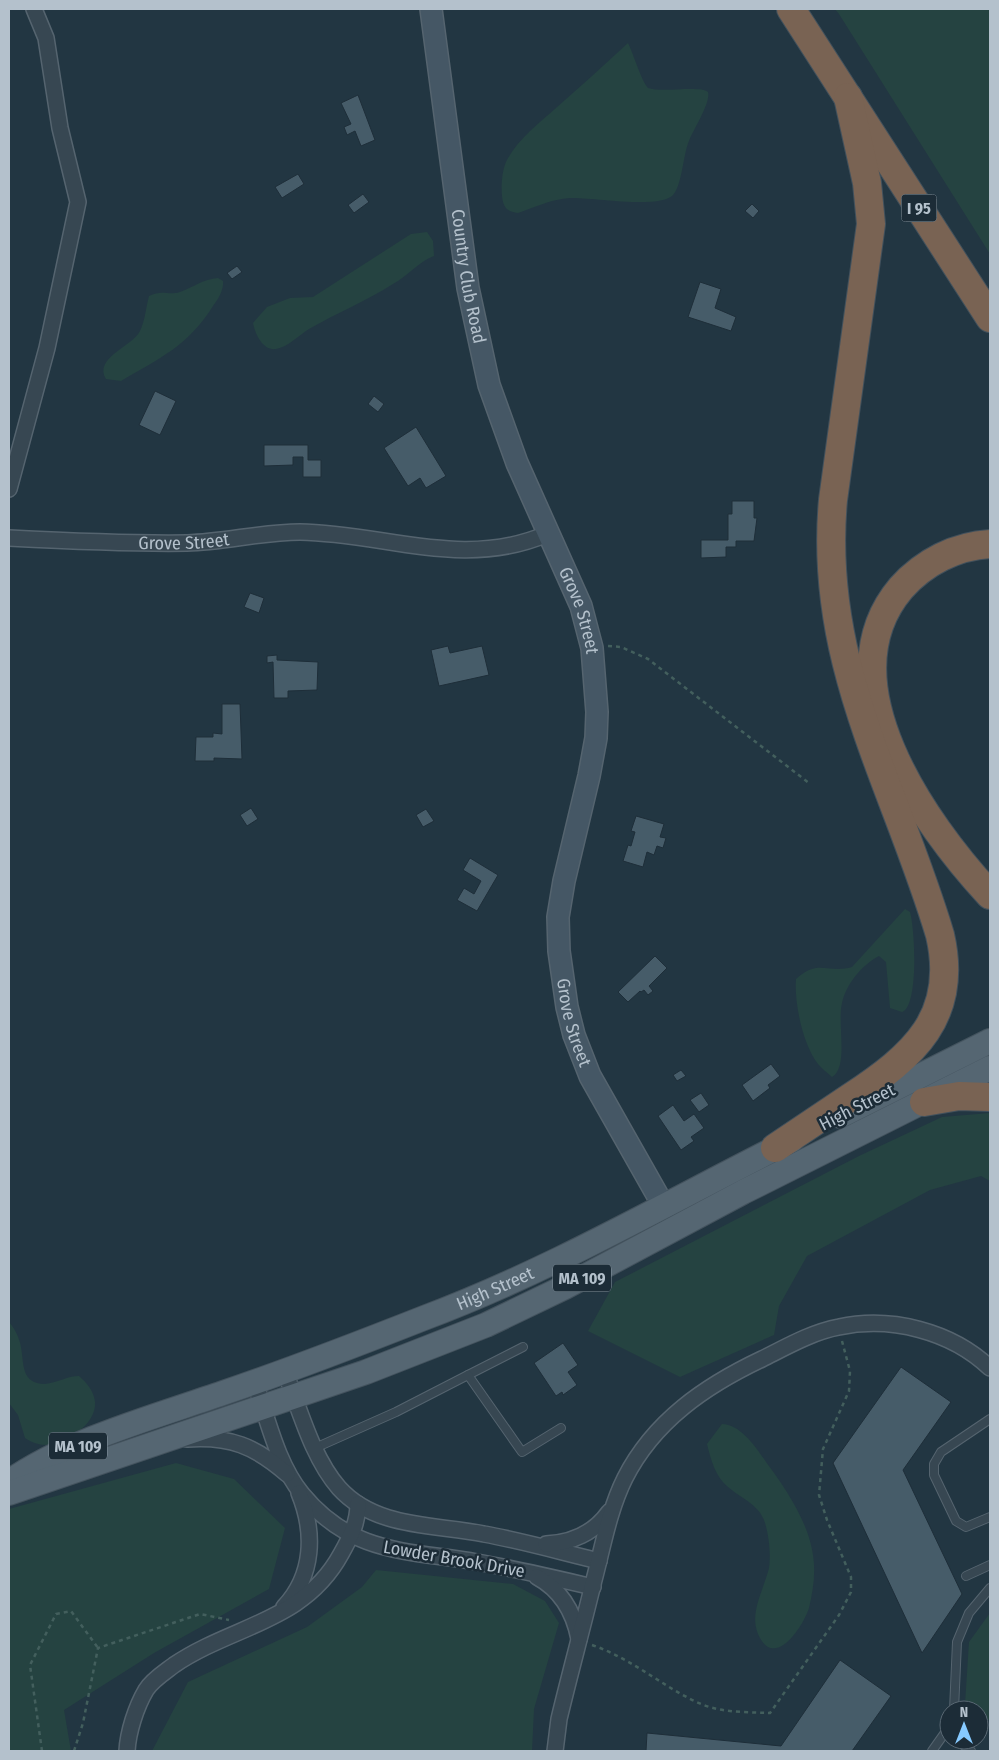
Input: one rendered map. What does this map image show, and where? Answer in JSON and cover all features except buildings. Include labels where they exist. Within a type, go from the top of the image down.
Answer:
[{"type":"highway","name":"I 95","points":[[791,9],[990,318]]},
{"type":"highway","points":[[775,1148],[881,1077],[905,1057],[930,1027],[938,1005],[943,981],[944,957],[940,934],[852,691],[843,656],[833,596],[831,542],[834,493],[871,224],[867,183],[848,97]]},
{"type":"highway","points":[[990,544],[966,548],[940,557],[926,565],[904,584],[893,599],[879,625],[873,647],[871,671],[873,693],[879,717],[910,784],[948,844],[990,895]]},
{"type":"highway","points":[[924,1102],[958,1096],[990,1097]]},
{"type":"main road","name":"High Street","points":[[9,1482],[29,1470],[106,1434],[285,1372],[478,1297],[550,1264],[775,1148],[990,1041]]},
{"type":"main road","name":"High Street","points":[[9,1493],[295,1397],[425,1350],[512,1313],[757,1185],[990,1068]]},
{"type":"street","points":[[9,489],[47,348],[78,202],[60,128],[46,38],[34,9]]},
{"type":"street","name":"Country Club Road","points":[[431,9],[468,288],[480,348],[496,408],[547,534]]},
{"type":"street","name":"Grove Street","points":[[9,538],[103,543],[189,543],[298,532],[331,533],[402,545],[457,549],[513,545],[547,534],[581,606],[592,648],[597,712],[596,738],[589,776],[558,917],[559,951],[568,1007],[582,1060],[663,1205]]},
{"type":"street","points":[[556,1751],[559,1720],[613,1506],[634,1462],[653,1436],[691,1400],[736,1371],[800,1340],[838,1327],[866,1323],[895,1325],[933,1334],[966,1350],[990,1368]]},
{"type":"street","name":"Lowder Brook Drive","points":[[285,1372],[315,1448],[333,1480],[358,1504],[394,1520],[470,1531],[599,1561]]},
{"type":"street","name":"Lowder Brook Drive","points":[[255,1383],[283,1463],[295,1484],[322,1513],[351,1535],[377,1546],[405,1553],[468,1560],[592,1586]]},
{"type":"street","points":[[156,1444],[198,1438],[232,1441],[243,1444],[267,1458],[295,1484],[308,1527],[309,1558],[298,1588],[284,1606],[269,1619]]},
{"type":"street","points":[[127,1751],[134,1720],[146,1689],[164,1672],[194,1652],[269,1619],[298,1603],[318,1588],[333,1569],[351,1535],[356,1520],[358,1504]]},
{"type":"street","points":[[531,1544],[556,1544],[577,1538],[601,1522],[613,1506]]},
{"type":"street","points":[[522,1571],[543,1580],[560,1595],[570,1612],[579,1640]]},
{"type":"lane","points":[[315,1448],[396,1412],[523,1347]]},
{"type":"lane","points":[[468,1375],[522,1452],[561,1428]]},
{"type":"lane","points":[[990,1419],[941,1452],[934,1464],[934,1475],[956,1521],[966,1527],[990,1517]]},
{"type":"lane","points":[[966,1576],[990,1565]]},
{"type":"lane","points":[[954,1700],[956,1642],[968,1613],[990,1588]]},
{"type":"path","points":[[592,648],[621,647],[648,660],[809,783]]},
{"type":"path","points":[[579,1640],[631,1662],[700,1703],[722,1710],[770,1714],[840,1615],[851,1592],[851,1577],[827,1520],[819,1495],[824,1449],[847,1400],[851,1381],[848,1362],[838,1327]]},
{"type":"path","points":[[42,1751],[30,1665],[56,1614],[71,1611],[98,1648],[83,1723],[74,1751]]},
{"type":"path","points":[[98,1648],[200,1614],[227,1618],[242,1630]]},
{"type":"green space","points":[[835,9],[990,9],[990,254],[839,14]]},
{"type":"green space","points":[[628,43],[648,88],[662,90],[697,89],[708,92],[707,103],[687,147],[675,192],[664,200],[652,202],[570,198],[550,202],[518,213],[508,210],[503,200],[502,179],[510,154],[535,126]]},
{"type":"green space","points":[[427,232],[433,241],[434,256],[398,281],[309,329],[280,348],[271,349],[260,341],[253,323],[267,307],[290,298],[313,297],[411,234]]},
{"type":"green space","points":[[218,278],[223,281],[223,288],[219,297],[194,331],[183,341],[161,358],[121,381],[106,379],[103,372],[109,359],[136,337],[140,331],[149,296],[158,293],[180,292]]},
{"type":"green space","points":[[905,909],[910,912],[914,949],[913,982],[907,1007],[902,1012],[890,1008],[886,962],[879,956],[867,964],[851,982],[844,996],[841,1012],[842,1044],[840,1064],[837,1072],[832,1077],[818,1064],[808,1046],[796,1000],[796,979],[811,969],[844,969],[852,967]]},
{"type":"green space","points":[[990,1113],[990,1181],[981,1176],[930,1190],[807,1256],[779,1306],[774,1335],[680,1377],[588,1331],[615,1282],[859,1156],[942,1117]]},
{"type":"green space","points":[[9,1322],[18,1337],[25,1372],[32,1381],[45,1384],[79,1376],[93,1394],[95,1402],[91,1418],[86,1425],[71,1437],[46,1445],[35,1443],[25,1438],[18,1415],[9,1403]]},
{"type":"green space","points":[[722,1424],[729,1425],[741,1432],[757,1450],[795,1506],[810,1542],[814,1562],[814,1575],[809,1608],[801,1625],[787,1642],[780,1647],[772,1648],[765,1644],[758,1634],[756,1626],[756,1609],[770,1563],[768,1534],[763,1517],[755,1507],[728,1487],[720,1478],[714,1467],[707,1444]]},
{"type":"green space","points":[[176,1463],[234,1479],[285,1528],[269,1589],[154,1653],[64,1710],[71,1751],[9,1751],[9,1509]]},
{"type":"green space","points":[[376,1570],[513,1584],[545,1601],[559,1623],[534,1709],[532,1751],[152,1751],[188,1682],[307,1627],[362,1587]]},
{"type":"green space","points":[[990,1613],[990,1721],[989,1700],[965,1700],[969,1642]]}]
